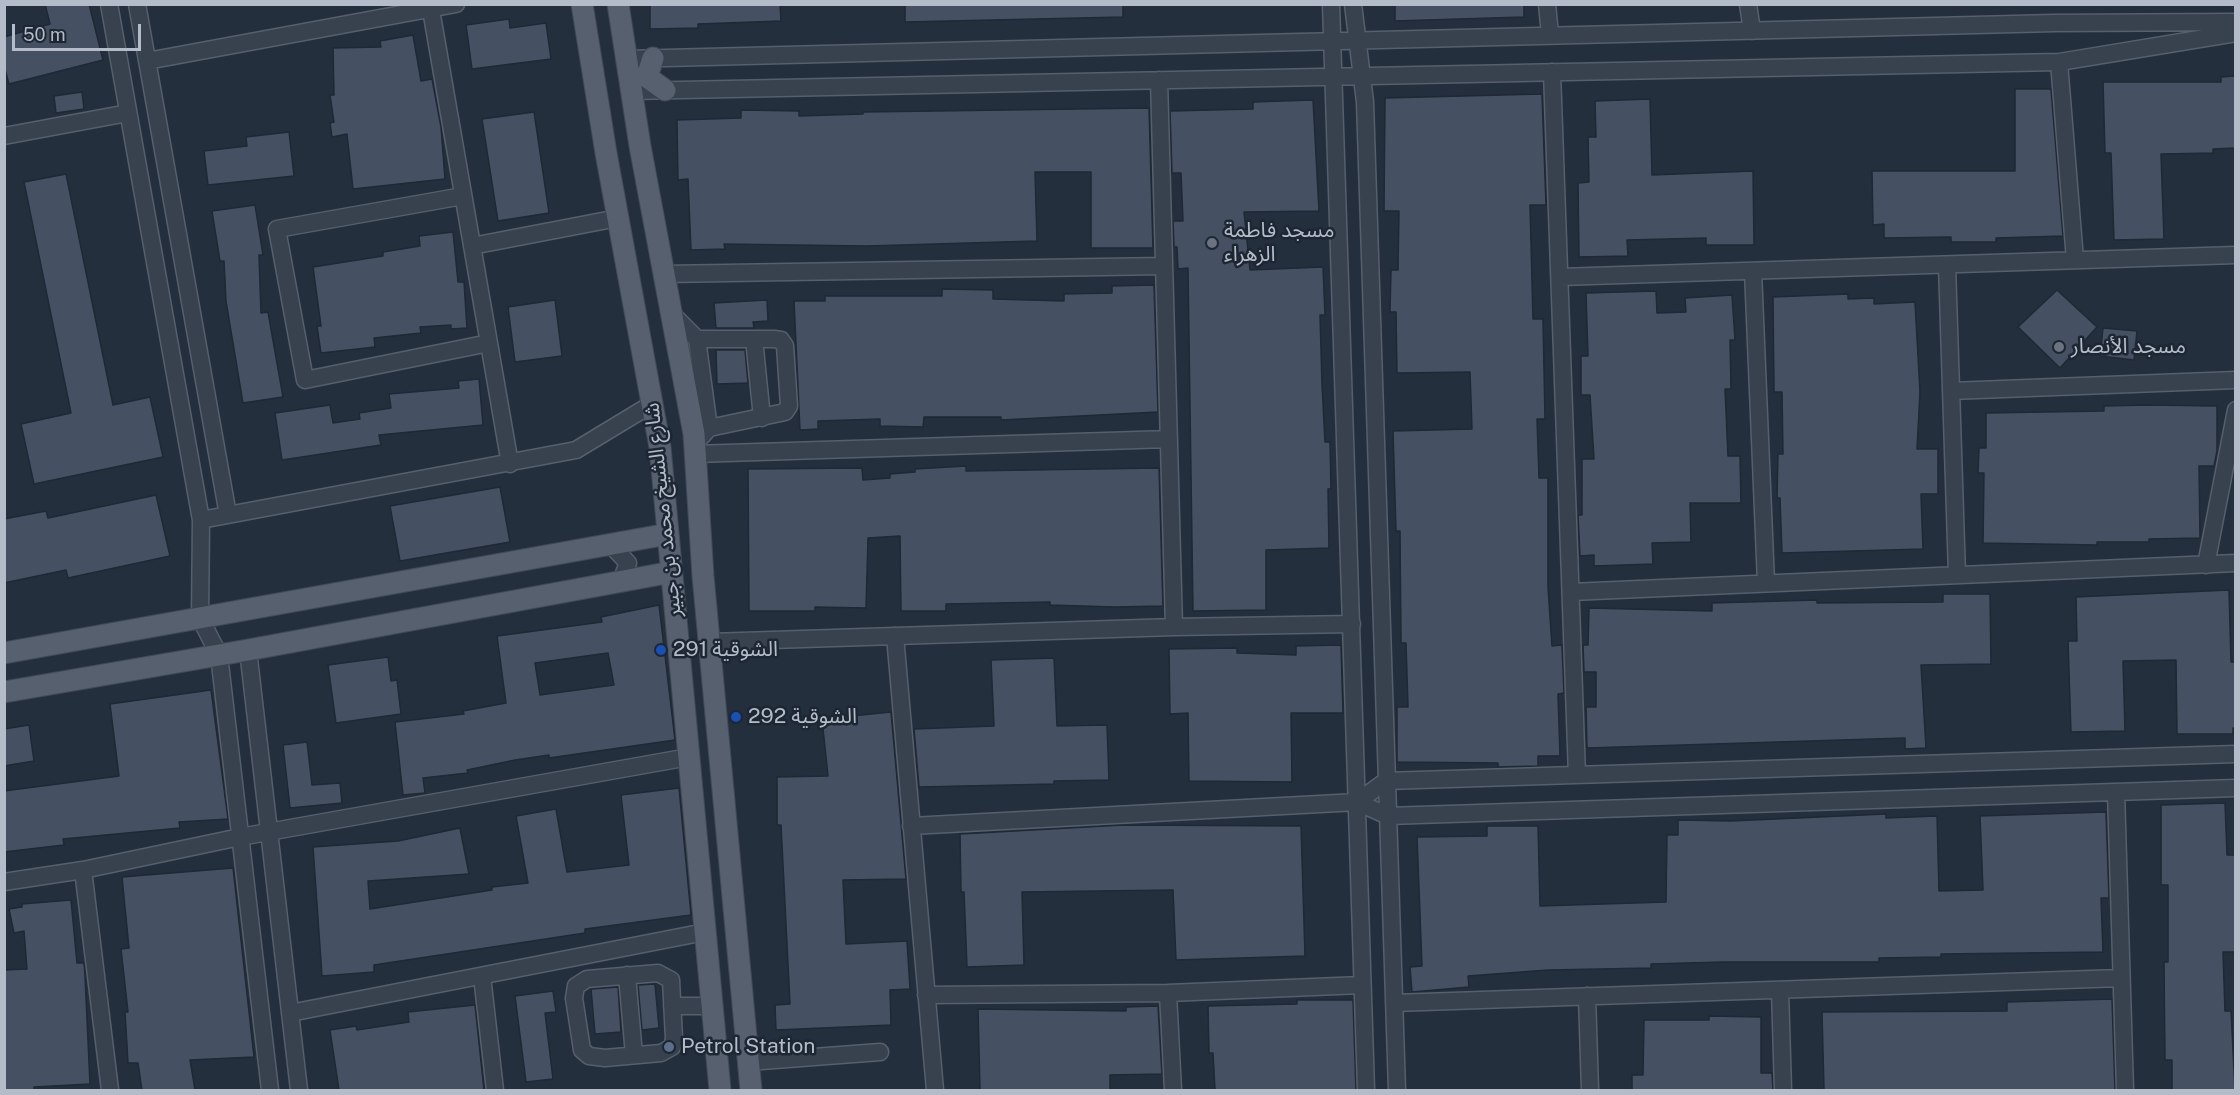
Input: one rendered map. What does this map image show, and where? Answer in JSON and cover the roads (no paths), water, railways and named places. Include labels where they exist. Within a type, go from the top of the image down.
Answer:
[{"type":"main road","name":"شارع الشيخ محمد بن جبير","points":[[582,4],[660,447],[720,1090]]},
{"type":"main road","name":"شارع الشيخ محمد بن جبير","points":[[618,4],[695,450],[751,1090]]},
{"type":"main road","points":[[653,58],[647,77],[665,90]]},
{"type":"main road","points":[[4,653],[668,534]]},
{"type":"main road","points":[[4,692],[248,650],[672,572]]},
{"type":"street","points":[[109,4],[201,520],[201,618],[219,655],[270,1090]]},
{"type":"street","points":[[137,4],[228,515]]},
{"type":"street","points":[[147,61],[456,4]]},
{"type":"street","points":[[1331,4],[1366,1090]]},
{"type":"street","points":[[1353,4],[1365,114],[1397,1090]]},
{"type":"street","points":[[1547,4],[1550,35]]},
{"type":"street","points":[[1749,4],[1752,30]]},
{"type":"street","points":[[431,7],[510,464]]},
{"type":"street","points":[[626,59],[2054,23],[2235,22]]},
{"type":"street","points":[[632,91],[2059,62],[2235,33]]},
{"type":"street","points":[[2059,62],[2074,260]]},
{"type":"street","points":[[1552,72],[1577,775]]},
{"type":"street","points":[[1159,80],[1174,627]]},
{"type":"street","points":[[4,136],[128,113]]},
{"type":"street","points":[[463,196],[276,229],[304,380],[489,343]]},
{"type":"street","points":[[472,246],[618,218]]},
{"type":"street","points":[[1560,277],[2235,255]]},
{"type":"street","points":[[1947,265],[1957,575]]},
{"type":"street","points":[[664,274],[1164,266]]},
{"type":"street","points":[[1753,271],[1767,584]]},
{"type":"street","points":[[671,313],[697,339],[709,428],[695,450]]},
{"type":"street","points":[[697,339],[781,340],[785,346],[789,406],[781,415],[709,428]]},
{"type":"street","points":[[754,339],[762,418]]},
{"type":"street","points":[[1951,391],[2235,380]]},
{"type":"street","points":[[201,520],[576,450],[652,404]]},
{"type":"street","points":[[2206,565],[2235,410]]},
{"type":"street","points":[[695,450],[1169,439]]},
{"type":"street","points":[[610,544],[628,563],[621,582]]},
{"type":"street","points":[[1571,592],[2235,563]]},
{"type":"street","points":[[710,642],[1174,627],[1352,624]]},
{"type":"street","points":[[895,636],[935,1090]]},
{"type":"street","points":[[248,650],[298,1090]]},
{"type":"street","points":[[1357,802],[1386,781],[2235,754]]},
{"type":"street","points":[[4,882],[83,870],[240,837],[689,757]]},
{"type":"street","points":[[911,826],[1357,802],[1388,816],[2235,788]]},
{"type":"street","points":[[2116,792],[2126,1090]]},
{"type":"street","points":[[83,870],[110,1090]]},
{"type":"street","points":[[290,1013],[705,932]]},
{"type":"street","points":[[658,973],[671,980],[674,1039],[672,1047],[661,1053],[605,1058],[589,1056],[582,1050],[574,998],[576,986],[587,979],[627,975],[658,973]]},
{"type":"street","points":[[627,975],[634,1055]]},
{"type":"street","points":[[482,976],[495,1090]]},
{"type":"street","points":[[1394,1003],[2121,978]]},
{"type":"street","points":[[926,995],[1168,993],[1362,985]]},
{"type":"street","points":[[1780,990],[1783,1090]]},
{"type":"street","points":[[1168,993],[1173,1090]]},
{"type":"street","points":[[1587,996],[1590,1090]]},
{"type":"street","points":[[672,1006],[711,1006]]},
{"type":"street","points":[[748,1062],[880,1052]]},
{"type":"place","name":"مسجد فاطمة الزهراء","points":[[1212,243]]},
{"type":"place","name":"مسجد الأنصار","points":[[2059,347]]},
{"type":"place","name":"الشوقية 291","points":[[661,650]]},
{"type":"place","name":"الشوقية 292","points":[[736,717]]},
{"type":"place","name":"Petrol Station","points":[[669,1047]]}]
